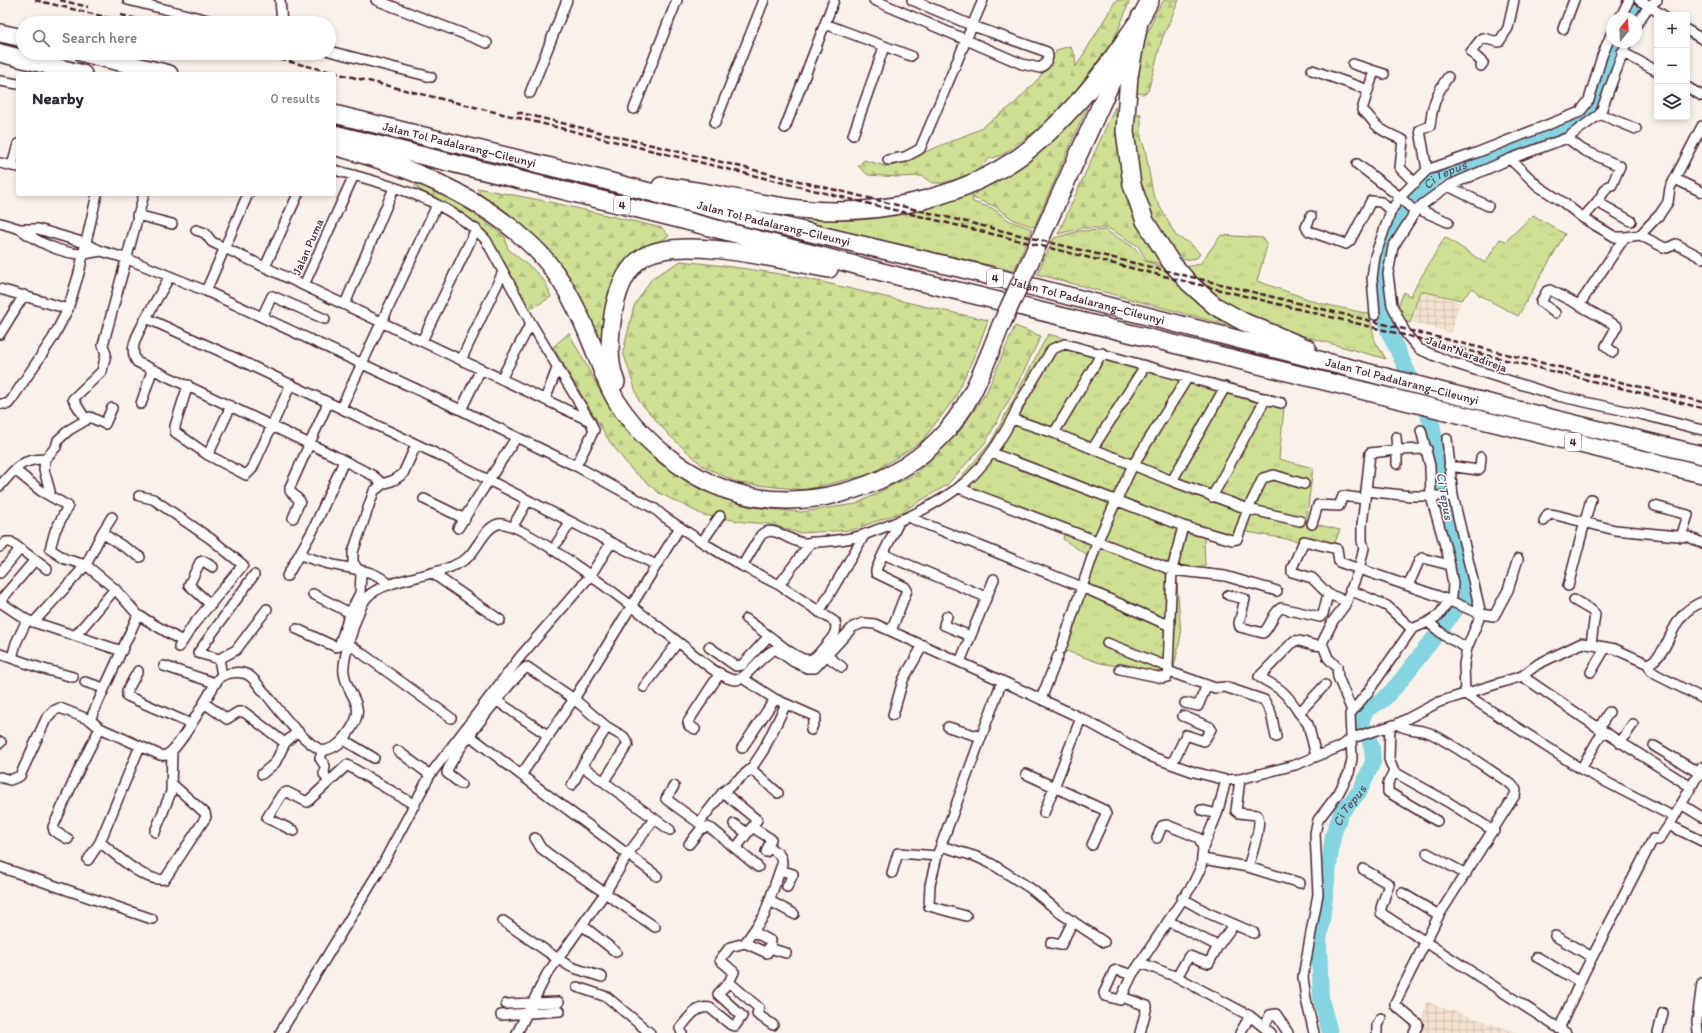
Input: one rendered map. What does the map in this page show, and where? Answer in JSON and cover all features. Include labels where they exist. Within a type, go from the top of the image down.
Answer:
[{"type":"highway","points":[[596,178],[686,188],[734,199],[810,210],[864,211],[930,198],[955,190],[1010,163],[1047,133],[1076,105],[1104,71],[1150,0]]},
{"type":"highway","points":[[336,147],[394,165],[460,193],[486,209],[530,243],[565,288],[584,324],[607,382],[623,411],[676,462],[704,480],[728,490],[760,498],[796,499],[830,495],[861,488],[889,476],[910,463],[938,441],[956,419],[976,387],[1028,266],[1140,17]]},
{"type":"highway","points":[[1140,17],[1129,76],[1125,131],[1129,168],[1132,185],[1145,221],[1170,261],[1189,283],[1215,306],[1244,322],[1301,346],[1392,374]]},
{"type":"highway","points":[[0,33],[16,36]]},
{"type":"highway","points":[[0,53],[16,57]]},
{"type":"highway","points":[[28,60],[75,72]]},
{"type":"highway","points":[[112,60],[161,72]]},
{"type":"highway","name":"Jalan Tol Padalarang–Cileunyi","points":[[336,114],[596,178],[757,220],[1392,374],[1552,419],[1702,455]]},
{"type":"highway","name":"Jalan Tol Padalarang–Cileunyi","points":[[336,134],[667,216],[909,279],[1702,474]]},
{"type":"highway","points":[[638,427],[614,377],[610,356],[613,316],[619,292],[630,270],[644,257],[675,248],[690,247],[725,250],[841,270],[909,279]]},
{"type":"street","points":[[128,0],[192,16]]},
{"type":"street","points":[[280,0],[281,16]]},
{"type":"street","points":[[376,0],[486,42]]},
{"type":"street","points":[[530,93],[567,0]]},
{"type":"street","points":[[634,109],[676,0]]},
{"type":"street","points":[[715,123],[764,0]]},
{"type":"street","points":[[785,128],[834,0]]},
{"type":"street","points":[[874,0],[965,43],[1030,67],[1040,68],[1046,61],[1048,55],[1047,52],[973,26],[912,0]]},
{"type":"street","points":[[888,160],[905,157],[920,149],[983,0]]},
{"type":"street","points":[[1481,66],[1483,63],[1471,52],[1482,38],[1499,42],[1508,28],[1514,0]]},
{"type":"street","points":[[1564,29],[1574,0]]},
{"type":"street","points":[[1623,12],[1630,0]]},
{"type":"street","points":[[1645,3],[1657,0]]},
{"type":"street","points":[[1645,3],[1658,12]]},
{"type":"street","points":[[825,24],[911,56]]},
{"type":"street","points":[[1690,32],[1702,39]]},
{"type":"street","points":[[1375,315],[1372,278],[1375,256],[1391,211],[1400,197],[1427,170],[1476,153],[1580,112],[1589,100],[1606,46]]},
{"type":"street","points":[[853,135],[884,47]]},
{"type":"street","points":[[1624,48],[1600,114],[1636,129]]},
{"type":"street","points":[[1622,52],[1654,69]]},
{"type":"street","points":[[336,53],[431,77]]},
{"type":"street","points":[[1353,64],[1384,74]]},
{"type":"street","points":[[1312,70],[1368,90]]},
{"type":"street","points":[[1374,71],[1362,110],[1371,117],[1374,123],[1380,128],[1403,140],[1400,168],[1415,183]]},
{"type":"street","points":[[1427,170],[1420,130],[1430,126],[1431,107],[1440,87],[1448,77]]},
{"type":"street","points":[[0,81],[16,84]]},
{"type":"street","points":[[1690,89],[1702,96]]},
{"type":"street","name":"Jalan Naradireja","points":[[1600,114],[1567,138],[1510,159],[1448,186],[1414,209],[1393,247],[1388,274],[1392,305],[1406,334],[1419,349],[1478,372],[1558,396],[1644,415],[1702,430]]},
{"type":"street","points":[[1640,235],[1660,214],[1668,202],[1670,188],[1702,126]]},
{"type":"street","points":[[1567,138],[1583,150],[1620,166],[1612,185],[1608,186],[1583,218]]},
{"type":"street","points":[[1510,159],[1538,186],[1564,203],[1583,218],[1615,237],[1640,235],[1663,247],[1667,248],[1676,244],[1682,246],[1702,258]]},
{"type":"street","points":[[0,163],[15,167]]},
{"type":"street","points":[[1357,164],[1414,209],[1448,222]]},
{"type":"street","points":[[336,170],[394,188],[436,205],[476,229],[486,240],[531,323],[590,420],[594,430],[576,466]]},
{"type":"street","name":"Jalan Puma","points":[[304,285],[354,175]]},
{"type":"street","points":[[1675,179],[1702,192]]},
{"type":"street","points":[[1448,186],[1488,206]]},
{"type":"street","points":[[345,304],[394,188]]},
{"type":"street","points":[[0,404],[8,404],[12,399],[53,338],[68,309],[79,273],[82,254],[96,196]]},
{"type":"street","points":[[86,420],[73,399],[102,371],[106,354],[103,347],[125,258],[143,196]]},
{"type":"street","points":[[206,291],[247,196]]},
{"type":"street","points":[[265,267],[297,196]]},
{"type":"street","points":[[1311,216],[1306,227],[1310,231],[1346,244],[1350,241],[1371,200],[1381,202],[1391,211]]},
{"type":"street","points":[[1597,202],[1631,221]]},
{"type":"street","points":[[340,408],[382,323],[436,205]]},
{"type":"street","points":[[137,215],[172,224]]},
{"type":"street","points":[[0,223],[20,229],[38,229],[85,242],[101,251],[125,258],[166,274],[262,317],[576,466],[655,509],[702,542],[742,566],[779,585],[835,622],[835,636],[814,659],[806,660],[800,658],[746,619]]},
{"type":"street","points":[[20,229],[35,240],[63,250],[82,254],[101,251]]},
{"type":"street","points":[[422,341],[476,229]]},
{"type":"street","points":[[196,230],[205,233],[212,242],[224,248],[590,420]]},
{"type":"street","points":[[1579,305],[1625,237]]},
{"type":"street","points":[[461,360],[503,272]]},
{"type":"street","points":[[166,274],[132,352],[136,362],[152,371],[188,385],[272,425],[372,475],[383,484]]},
{"type":"street","points":[[0,289],[68,309]]},
{"type":"street","points":[[1555,313],[1541,302],[1549,290],[1616,326],[1606,346],[1613,352]]},
{"type":"street","points":[[0,334],[24,295]]},
{"type":"street","points":[[262,317],[272,296],[325,318]]},
{"type":"street","points":[[146,318],[291,384],[443,457],[656,565]]},
{"type":"street","points":[[501,379],[531,323]]},
{"type":"street","points":[[742,566],[761,535],[766,531],[772,530],[793,540],[804,543],[841,540],[865,534],[904,518],[959,488],[992,453],[1052,349],[1065,344],[1281,403]]},
{"type":"street","points":[[1054,433],[1102,353]]},
{"type":"street","points":[[545,400],[558,366]]},
{"type":"street","points":[[1093,448],[1145,366]]},
{"type":"street","points":[[460,410],[481,369]]},
{"type":"street","points":[[141,404],[152,371]]},
{"type":"street","points":[[1041,699],[1059,653],[1098,540],[1133,465],[1188,377]]},
{"type":"street","points":[[188,385],[175,430],[178,434],[208,455],[246,475],[252,469],[291,384]]},
{"type":"street","points":[[1172,481],[1225,387]]},
{"type":"street","points":[[1212,496],[1266,398]]},
{"type":"street","points":[[294,518],[300,501],[289,489],[328,403]]},
{"type":"street","points":[[208,455],[231,406]]},
{"type":"street","points":[[48,495],[50,491],[44,470],[45,460],[56,447],[58,440],[69,430],[90,417],[105,424],[112,408]]},
{"type":"street","points":[[1012,419],[1054,433],[1172,481],[1248,509],[1300,521]]},
{"type":"street","points":[[1314,1033],[1306,999],[1303,977],[1318,894],[1315,833],[1318,820],[1338,794],[1349,773],[1352,759],[1353,738],[1349,718],[1352,711],[1361,702],[1412,629],[1429,623],[1439,615],[1450,601],[1453,584],[1450,565],[1432,497],[1430,466],[1427,449],[1421,430]]},
{"type":"street","points":[[1396,437],[1397,464]]},
{"type":"street","points":[[458,528],[490,481],[516,438]]},
{"type":"street","points":[[1447,439],[1450,495],[1481,614],[1467,648],[1464,664],[1465,694]]},
{"type":"street","points":[[297,630],[337,647],[350,613],[360,593],[362,577],[353,562],[354,545],[374,491],[383,484],[394,480],[402,474],[416,445]]},
{"type":"street","points":[[1316,756],[1308,724],[1288,696],[1273,683],[1259,677],[1294,641],[1299,640],[1319,646],[1346,601],[1359,569],[1364,548],[1362,541],[1370,453],[1427,449]]},
{"type":"street","points":[[992,453],[1183,526],[1235,540],[1237,539],[1248,509],[1263,478],[1274,475],[1304,484]]},
{"type":"street","points":[[1449,466],[1478,470],[1480,468],[1481,457]]},
{"type":"street","points":[[0,486],[14,470],[28,460],[45,460]]},
{"type":"street","points":[[287,576],[313,530],[344,461]]},
{"type":"street","points":[[14,470],[48,495],[68,506],[55,531],[49,548],[63,558],[86,564],[115,589],[138,615],[182,642],[243,565],[211,539],[153,499],[139,496]]},
{"type":"street","points":[[959,488],[1098,540],[1172,570],[1225,576],[1277,591]]},
{"type":"street","points":[[1312,524],[1318,505],[1339,506],[1342,496],[1365,495],[1432,497],[1450,495]]},
{"type":"street","points":[[424,499],[465,519]]},
{"type":"street","points":[[1568,586],[1591,499]]},
{"type":"street","points":[[516,521],[528,500]]},
{"type":"street","points":[[1655,506],[1688,516],[1681,537]]},
{"type":"street","points":[[1544,521],[1548,514],[1615,530],[1689,537],[1702,543]]},
{"type":"street","points":[[702,542],[720,516]]},
{"type":"street","points":[[12,658],[16,643],[31,621],[86,564],[112,517]]},
{"type":"street","points":[[891,631],[907,591],[905,587],[876,573],[876,570],[883,554],[904,518]]},
{"type":"street","points":[[904,518],[1082,587],[1170,626]]},
{"type":"street","points":[[557,543],[570,522]]},
{"type":"street","points":[[0,777],[10,780],[20,776],[46,719],[53,711],[64,709],[90,720],[100,728],[160,755],[166,756],[172,751],[191,724],[215,683],[222,676],[238,672],[250,676],[298,731],[317,748],[323,751],[337,746],[344,740],[358,720],[358,712],[353,694],[344,673],[349,644],[360,606],[374,592],[389,585],[432,573],[454,565],[468,557],[490,529],[501,524],[514,526],[534,537],[630,605],[720,673],[736,680],[742,678],[758,661],[774,650],[777,650],[804,666],[819,670],[827,656],[853,627],[863,623],[874,624],[1041,699],[1081,718],[1152,756],[1194,772],[1226,780],[1240,779],[1295,765],[1340,747],[1353,738],[1374,730],[1394,725],[1439,702],[1522,676],[1538,664],[1576,645],[1591,644],[1606,647],[1648,664],[1651,671],[1657,675],[1702,698]]},
{"type":"street","points":[[1120,669],[1163,678],[1167,676],[1172,570],[1183,526]]},
{"type":"street","points":[[521,775],[574,699],[630,605],[680,527]]},
{"type":"street","points":[[102,533],[140,557]]},
{"type":"street","points":[[819,612],[865,534]]},
{"type":"street","points":[[0,547],[8,541],[47,569]]},
{"type":"street","points":[[1346,601],[1328,594],[1312,578],[1292,572],[1292,568],[1304,541],[1333,546],[1338,551],[1340,564],[1408,586],[1481,614],[1495,616],[1508,590],[1518,559]]},
{"type":"street","points":[[779,585],[811,542]]},
{"type":"street","points":[[280,1033],[379,871],[430,775],[520,657],[590,576],[611,543]]},
{"type":"street","points":[[0,573],[20,549]]},
{"type":"street","points":[[883,554],[986,598]]},
{"type":"street","points":[[300,555],[378,576],[389,585]]},
{"type":"street","points":[[1408,586],[1419,561],[1422,558],[1450,565]]},
{"type":"street","points":[[35,560],[0,601],[31,621],[122,651]]},
{"type":"street","points":[[211,605],[189,585],[200,562],[203,561],[213,567]]},
{"type":"street","points":[[432,573],[500,620]]},
{"type":"street","points":[[254,575],[198,653],[219,658],[236,650],[267,609]]},
{"type":"street","points":[[960,662],[994,579]]},
{"type":"street","points":[[76,635],[115,589]]},
{"type":"street","points":[[1350,590],[1387,606],[1412,629]]},
{"type":"street","points":[[313,594],[350,613]]},
{"type":"street","points":[[1228,595],[1245,599],[1239,623],[1240,627],[1263,633],[1277,611],[1281,608],[1315,617],[1322,616],[1328,594]]},
{"type":"street","points":[[1574,600],[1595,614],[1591,644]]},
{"type":"street","points":[[1648,664],[1658,658],[1682,616],[1692,607],[1702,602]]},
{"type":"street","points":[[90,720],[138,615]]},
{"type":"street","points":[[947,616],[944,625],[970,636]]},
{"type":"street","points":[[1429,623],[1445,636],[1467,648]]},
{"type":"street","points":[[709,647],[736,666],[742,665],[769,636]]},
{"type":"street","points":[[644,687],[678,642]]},
{"type":"street","points":[[1107,643],[1207,686],[1216,689],[1225,687],[1264,700],[1271,713],[1276,737]]},
{"type":"street","points":[[1322,643],[1328,658],[1337,667],[1338,677],[1352,711]]},
{"type":"street","points":[[349,644],[451,718]]},
{"type":"street","points":[[893,715],[903,680],[923,645]]},
{"type":"street","points":[[1591,672],[1606,647]]},
{"type":"street","points":[[0,654],[73,677]]},
{"type":"street","points":[[827,656],[842,666]]},
{"type":"street","points":[[219,658],[222,676]]},
{"type":"street","points":[[164,666],[215,683]]},
{"type":"street","points":[[461,784],[447,773],[447,771],[469,735],[527,666],[574,699],[607,727],[624,737],[628,744],[604,781]]},
{"type":"street","points":[[138,671],[127,691],[127,696],[191,724]]},
{"type":"street","points":[[695,729],[689,726],[688,722],[720,673]]},
{"type":"street","points":[[1522,676],[1620,742],[1691,787]]},
{"type":"street","points":[[742,678],[786,704],[816,717],[811,730]]},
{"type":"street","points":[[966,916],[929,906],[930,885],[937,856],[1002,681]]},
{"type":"street","points":[[85,682],[104,688]]},
{"type":"street","points":[[1299,713],[1325,685]]},
{"type":"street","points":[[1185,703],[1198,706],[1207,686]]},
{"type":"street","points":[[1465,694],[1581,769],[1671,821],[1702,841]]},
{"type":"street","points":[[742,748],[775,698]]},
{"type":"street","points":[[497,701],[549,736]]},
{"type":"street","points":[[204,702],[227,719],[238,712],[244,712],[285,743]]},
{"type":"street","points":[[674,786],[666,799],[699,823],[724,792],[751,769],[763,751],[786,704]]},
{"type":"street","points":[[1581,769],[1609,712]]},
{"type":"street","points":[[1172,764],[1186,735],[1203,741],[1211,729],[1210,727],[1182,716]]},
{"type":"street","points":[[1044,813],[1081,718]]},
{"type":"street","points":[[1620,742],[1633,724]]},
{"type":"street","points":[[1394,725],[1389,759],[1394,772],[1448,802],[1494,832]]},
{"type":"street","points":[[1394,725],[1406,730],[1419,729],[1430,733],[1515,787],[1515,795],[1494,832],[1439,915],[1424,941],[1394,1003],[1418,1024],[1414,1033]]},
{"type":"street","points":[[572,785],[582,766],[607,727]]},
{"type":"street","points":[[948,727],[981,737]]},
{"type":"street","points":[[68,839],[54,832],[54,827],[81,765],[100,728]]},
{"type":"street","points":[[262,774],[275,763],[285,743],[298,731]]},
{"type":"street","points":[[469,735],[657,876]]},
{"type":"street","points":[[344,740],[374,758]]},
{"type":"street","points":[[88,860],[100,842],[140,746]]},
{"type":"street","points":[[1363,869],[1389,884],[1381,908],[1381,913],[1563,1031],[1580,982],[1653,840],[1659,840],[1701,771],[1654,746]]},
{"type":"street","points":[[155,832],[170,796],[172,751]]},
{"type":"street","points":[[323,751],[320,758],[325,768],[324,774],[328,781]]},
{"type":"street","points":[[398,751],[430,775]]},
{"type":"street","points":[[294,831],[267,818],[282,794],[287,792],[307,802],[346,765],[349,765],[415,805]]},
{"type":"street","points":[[582,766],[670,830]]},
{"type":"street","points":[[751,769],[778,793]]},
{"type":"street","points":[[1394,772],[1388,783],[1388,792],[1437,821]]},
{"type":"street","points":[[1026,774],[1055,786],[1105,812],[1106,814],[1092,845]]},
{"type":"street","points":[[1240,779],[1236,811],[1239,813],[1257,816],[1259,819],[1258,836],[1248,867]]},
{"type":"street","points":[[1116,998],[1127,974],[1141,962],[1182,898],[1193,884],[1201,867],[1203,848],[1217,814],[1226,780]]},
{"type":"street","points":[[100,842],[148,877],[160,880],[165,879],[206,817],[205,814],[171,783]]},
{"type":"street","points":[[724,792],[757,820],[736,848]]},
{"type":"street","points":[[1681,804],[1702,817]]},
{"type":"street","points":[[1201,810],[1217,814]]},
{"type":"street","points":[[517,1033],[547,974],[605,893],[628,854],[654,819]]},
{"type":"street","points":[[682,1033],[680,1028],[693,1012],[705,1007],[710,1008],[731,1025],[735,1026],[742,1016],[718,994],[729,982],[734,972],[720,961],[720,958],[730,948],[745,943],[754,932],[764,916],[780,870],[782,856],[776,850],[767,850],[771,839],[734,824]]},
{"type":"street","points":[[1157,838],[1164,824],[1196,837],[1203,848]]},
{"type":"street","points":[[689,844],[701,829],[707,827],[736,848],[758,867]]},
{"type":"street","points":[[535,838],[542,848],[550,855],[655,927]]},
{"type":"street","points":[[941,846],[978,857],[992,864],[1030,888],[1073,921],[1104,942]]},
{"type":"street","points":[[892,874],[897,854],[913,853],[937,856]]},
{"type":"street","points":[[1427,853],[1466,874]]},
{"type":"street","points":[[1203,859],[1248,867],[1300,883]]},
{"type":"street","points":[[0,866],[152,919]]},
{"type":"street","points":[[780,870],[792,874],[787,887]]},
{"type":"street","points":[[1402,893],[1439,915]]},
{"type":"street","points":[[1182,898],[1208,913],[1254,933]]},
{"type":"street","points":[[770,901],[794,914]]},
{"type":"street","points":[[503,921],[571,968],[602,977]]},
{"type":"street","points":[[1051,943],[1062,945],[1073,921]]},
{"type":"street","points":[[1168,921],[1218,946]]},
{"type":"street","points":[[1177,977],[1189,956],[1209,963],[1218,946],[1234,924]]},
{"type":"street","points":[[582,925],[616,952]]},
{"type":"street","points":[[745,943],[766,953],[770,948],[771,941],[754,932]]},
{"type":"street","points":[[1555,936],[1592,957]]},
{"type":"street","points":[[770,948],[786,953]]},
{"type":"street","points":[[1537,957],[1580,982]]},
{"type":"street","points":[[1141,962],[1177,977],[1250,1016],[1268,1031]]},
{"type":"street","points":[[1127,974],[1116,970],[1113,972],[1104,993],[1105,996],[1147,1006],[1140,1033]]},
{"type":"street","points":[[729,982],[759,1008],[757,1014],[773,1025]]},
{"type":"street","points":[[1698,1033],[1697,1022],[1702,983]]},
{"type":"street","points":[[577,987],[607,997],[650,1033]]},
{"type":"street","points":[[506,1004],[559,1002]]},
{"type":"street","points":[[500,1015],[560,1011]]},
{"type":"street","points":[[1658,1033],[1663,1013]]},
{"type":"street","points":[[1268,1031],[1270,1015],[1276,1014],[1288,1033]]},
{"type":"street","points":[[1240,1033],[1250,1016]]},
{"type":"street","points":[[1377,1033],[1381,1018]]},
{"type":"shaded area","points":[[1420,291],[1460,302],[1451,333],[1412,322]]},
{"type":"shaded area","points":[[1427,1002],[1519,1033],[1416,1033]]},
{"type":"green space","points":[[1116,0],[1130,0],[1116,36],[1073,95],[1043,126],[1002,155],[989,159],[972,174],[943,183],[932,183],[922,176],[899,177],[868,175],[858,166],[864,160],[889,167],[978,130],[1013,105],[1039,78],[1057,50],[1070,46],[1075,55],[1076,67]]},
{"type":"green space","points":[[1164,0],[1179,0],[1162,39],[1148,91],[1143,94],[1136,93],[1132,84],[1141,49],[1156,12]]},
{"type":"green space","points":[[1093,94],[1034,227],[1014,220],[994,206],[973,198],[980,186]]},
{"type":"green space","points":[[1115,107],[1123,160],[1163,264],[1147,261],[1138,246],[1108,228],[1082,228],[1058,234]]},
{"type":"green space","points":[[1135,113],[1141,114],[1141,138],[1145,149],[1153,194],[1176,236],[1190,243],[1200,254],[1197,258],[1184,260],[1170,248],[1137,190],[1129,128]]},
{"type":"green space","points":[[417,180],[462,206],[505,237],[508,249],[535,271],[546,283],[551,297],[529,310],[499,256],[447,208],[415,186]]},
{"type":"green space","points":[[977,186],[972,196],[973,202],[992,208],[1010,221],[1032,229],[1014,271],[805,222],[807,218],[846,219],[887,216]]},
{"type":"green space","points":[[477,188],[550,202],[662,228],[669,236],[626,261],[608,293],[603,344],[593,325],[484,202]]},
{"type":"green space","points":[[1533,215],[1565,234],[1518,316],[1479,295],[1473,288],[1461,300],[1420,291],[1410,323],[1402,320],[1402,310],[1397,308],[1404,292],[1410,296],[1445,237],[1485,263],[1500,239],[1506,241]]},
{"type":"green space","points":[[1105,230],[1135,248],[1145,261],[1167,268],[1238,328],[1037,274],[1054,238],[1079,231]]},
{"type":"green space","points":[[1221,235],[1263,238],[1267,246],[1257,281],[1319,303],[1369,314],[1375,341],[1386,359],[1268,326],[1233,309],[1185,267],[1200,264]]},
{"type":"green space","points":[[681,261],[804,278],[988,320],[979,345],[955,398],[922,441],[871,474],[804,490],[738,483],[703,466],[668,434],[639,401],[623,352],[634,306],[652,278]]},
{"type":"green space","points":[[1015,326],[1041,336],[1013,393],[985,443],[947,485],[900,513],[852,530],[799,533],[768,524],[744,522],[703,515],[659,493],[631,469],[610,442],[553,347],[569,333],[600,391],[623,426],[658,462],[701,490],[750,507],[801,512],[856,504],[915,474],[960,431],[987,391]]},
{"type":"green space","points":[[1048,334],[1285,398],[1279,459],[1313,468],[1306,522],[1340,530],[1333,547],[1241,531],[1238,543],[1204,538],[1205,566],[1176,568],[1181,635],[1173,672],[1146,671],[1100,663],[1061,649],[1087,555],[1063,539],[1065,528],[955,484],[991,442]]},
{"type":"waterway","name":"Ci Tepus","points":[[1638,12],[1648,0]]},
{"type":"waterway","name":"Ci Tepus","points":[[1330,1033],[1321,999],[1319,943],[1333,835],[1341,813],[1360,791],[1373,762],[1372,747],[1361,721],[1367,709],[1383,700],[1398,684],[1464,599],[1461,570],[1432,424],[1388,330],[1380,270],[1398,211],[1437,175],[1557,129],[1591,112],[1615,48]]},
{"type":"railway","points":[[35,0],[101,16]]},
{"type":"railway","points":[[60,0],[88,7]]},
{"type":"railway","points":[[121,15],[125,16]]},
{"type":"railway","points":[[283,60],[331,72]]},
{"type":"railway","points":[[336,73],[1702,408]]},
{"type":"railway","points":[[517,112],[1702,402]]}]
